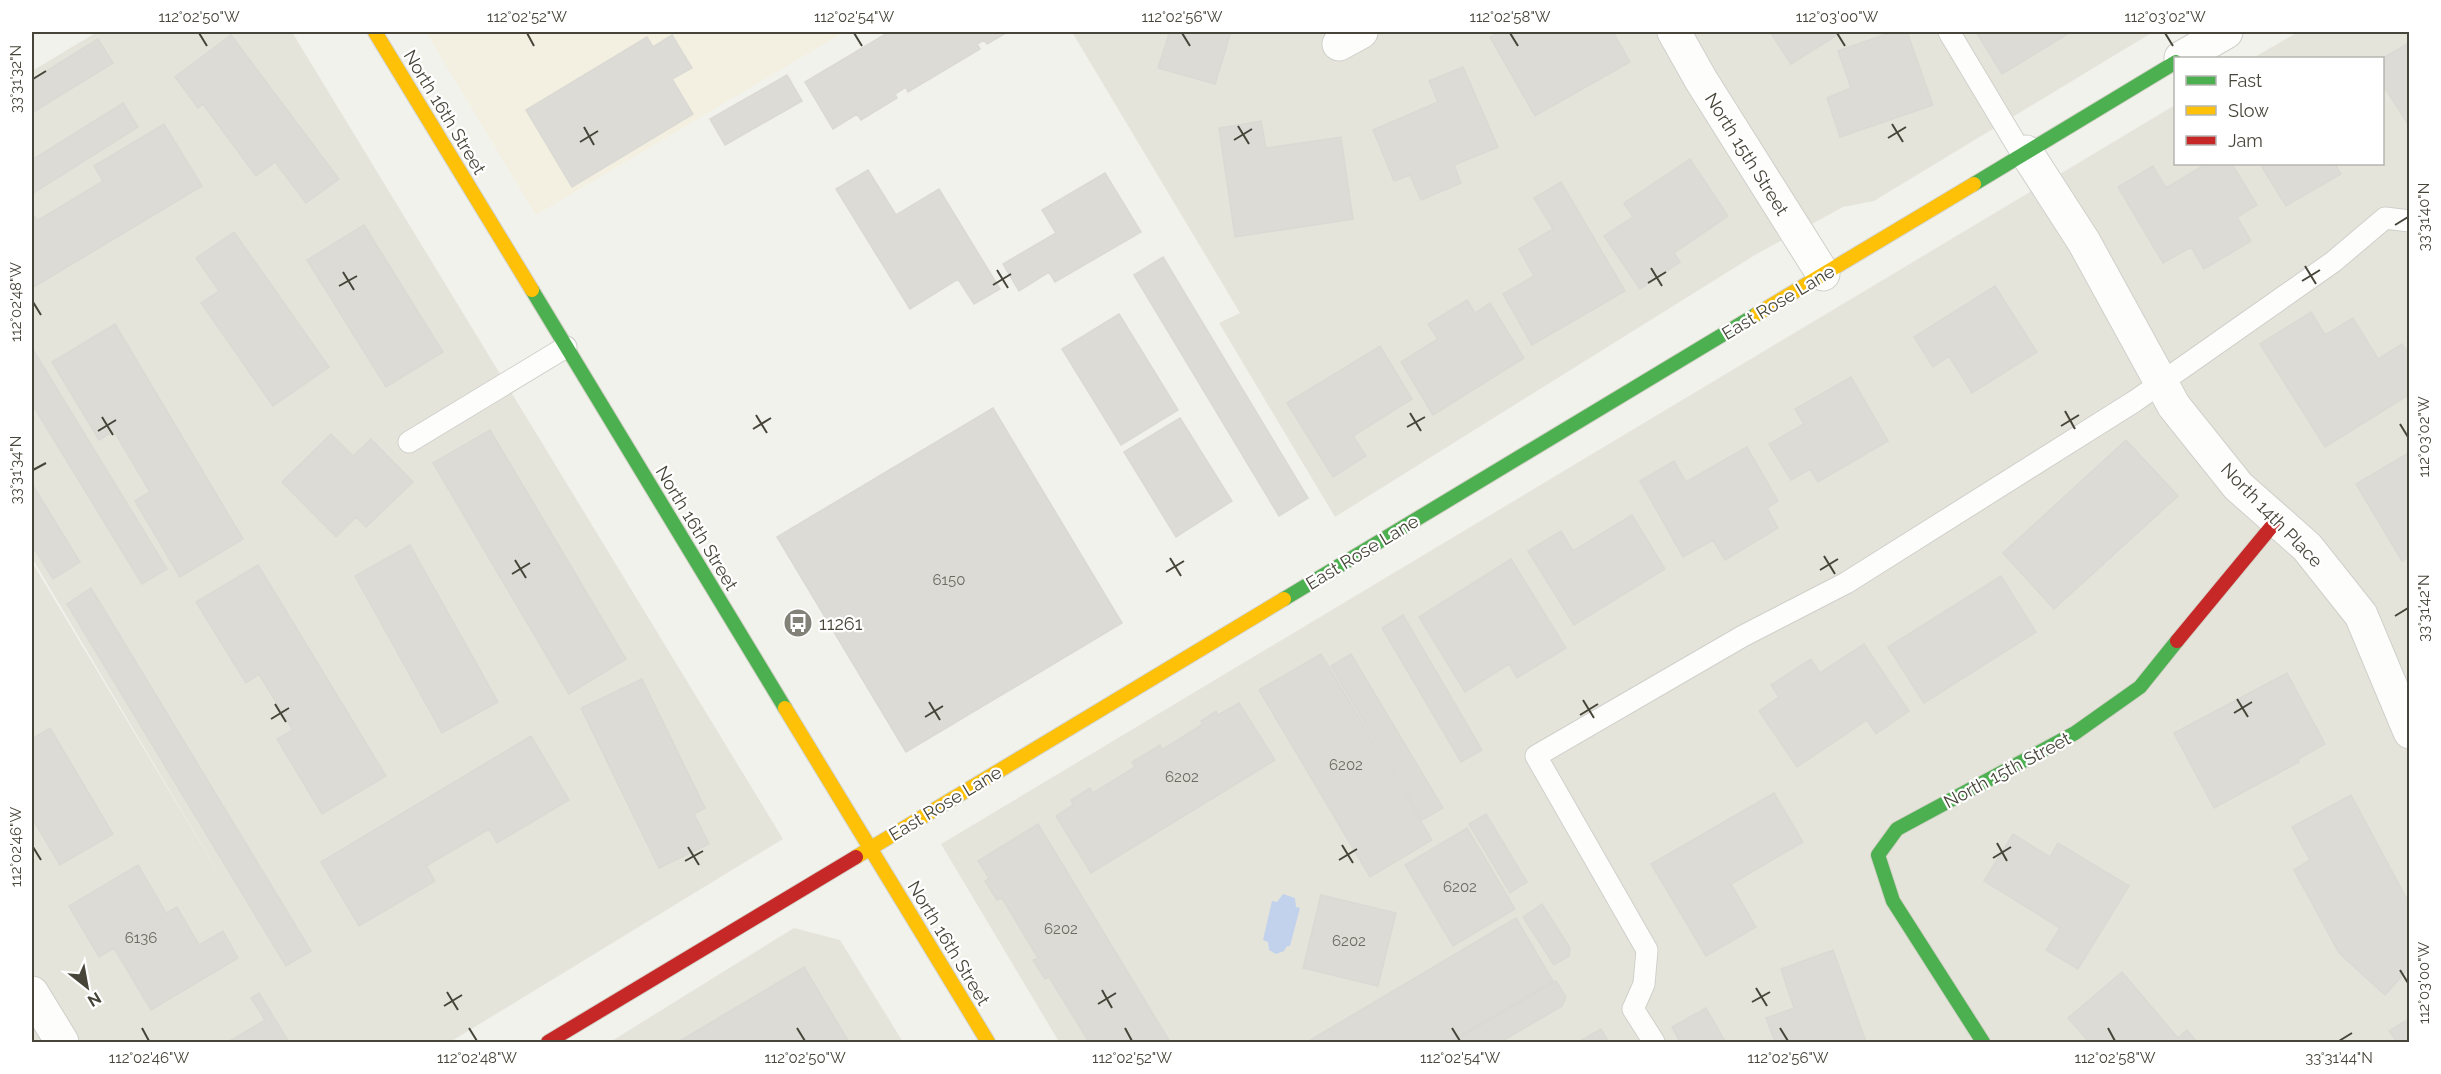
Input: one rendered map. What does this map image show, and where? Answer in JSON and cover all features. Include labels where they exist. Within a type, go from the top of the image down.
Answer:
[{"type":"street","name":"North 16th Street","points":[[375,32],[988,1042]]},
{"type":"street","name":"North 15th Street","points":[[1674,32],[1701,80],[1823,274]]},
{"type":"street","points":[[2183,57],[2226,32]]},
{"type":"street","name":"East Rose Lane","points":[[548,1042],[2174,63]]},
{"type":"street","name":"North 14th Place","points":[[2024,153],[2084,242],[2174,406],[2238,486],[2307,547],[2361,615],[2409,732]]},
{"type":"street","name":"North 15th Street","points":[[1983,1042],[1893,902],[1878,855],[1897,829],[2075,733],[2140,687],[2277,520]]},
{"type":"street","points":[[32,993],[62,1042]]},
{"type":"lane","points":[[1950,32],[2024,153]]},
{"type":"lane","points":[[1654,1042],[1633,1009],[1644,984],[1647,950],[1536,756],[1743,636],[1846,583],[2160,383],[2333,262],[2385,218],[2409,221]]},
{"type":"lane","points":[[409,442],[566,346]]},
{"type":"shaded area","points":[[97,32],[292,32],[783,839],[450,1042],[32,1042],[32,562],[231,894],[32,558],[32,71]]},
{"type":"shaded area","points":[[426,32],[844,32],[536,215]]},
{"type":"shaded area","points":[[1072,32],[2153,32],[1874,201],[1843,207],[1755,255],[1335,517],[1219,323],[1240,313]]},
{"type":"shaded area","points":[[2298,32],[2409,32],[2409,1042],[1059,1042],[941,844],[2174,106],[2174,165],[2384,165],[2384,57],[2255,57]]},
{"type":"shaded area","points":[[794,928],[840,940],[903,1042],[610,1042]]},
{"type":"water","points":[[1283,894],[1295,898],[1296,907],[1300,908],[1290,946],[1276,954],[1269,950],[1268,942],[1263,940],[1272,901],[1277,902]]},
{"type":"building","points":[[889,32],[1002,32],[1004,34],[987,44],[984,40],[977,44],[980,49],[908,92],[906,87],[895,94],[897,98],[861,120],[857,114],[833,129],[805,82]]},
{"type":"building","points":[[1160,32],[1231,32],[1215,84],[1158,68],[1169,34]]},
{"type":"building","points":[[1500,32],[1535,32],[1537,34],[1542,32],[1613,32],[1630,62],[1535,116],[1490,37]]},
{"type":"building","points":[[1770,32],[1842,32],[1791,64]]},
{"type":"building","points":[[1892,32],[1907,32],[1933,105],[1840,137],[1827,98],[1851,88],[1838,51]]},
{"type":"building","points":[[1976,32],[2071,32],[2002,74]]},
{"type":"building","points":[[231,35],[339,179],[306,203],[275,162],[256,176],[203,104],[198,108],[175,77]]},
{"type":"building","points":[[672,35],[692,68],[672,79],[693,114],[572,187],[526,110],[647,37],[653,47]]},
{"type":"building","points":[[98,39],[113,63],[32,113],[32,80]]},
{"type":"building","points":[[2410,42],[2410,127],[2384,87],[2384,58]]},
{"type":"building","points":[[1463,67],[1498,147],[1454,165],[1461,183],[1421,200],[1410,175],[1394,181],[1373,130],[1438,102],[1429,81]]},
{"type":"building","points":[[787,75],[802,101],[725,145],[710,119]]},
{"type":"building","points":[[123,103],[138,127],[32,194],[32,160]]},
{"type":"building","points":[[1261,121],[1266,148],[1341,137],[1353,219],[1235,237],[1219,128]]},
{"type":"building","points":[[164,124],[202,186],[32,288],[32,213],[37,221],[103,181],[94,166]]},
{"type":"building","points":[[1690,159],[1728,216],[1674,253],[1680,262],[1640,289],[1604,236],[1633,217],[1624,203]]},
{"type":"building","points":[[2204,165],[2233,165],[2257,205],[2237,217],[2251,241],[2204,269],[2191,247],[2163,263],[2118,187],[2153,166],[2166,188]]},
{"type":"building","points":[[2261,165],[2336,165],[2341,174],[2286,206]]},
{"type":"building","points":[[868,170],[896,215],[939,189],[1000,289],[974,304],[958,279],[910,309],[836,189]]},
{"type":"building","points":[[1105,173],[1141,232],[1055,282],[1049,272],[1019,291],[1003,264],[1056,233],[1042,210]]},
{"type":"building","points":[[1561,182],[1625,291],[1532,345],[1503,294],[1534,276],[1519,249],[1553,229],[1534,198]]},
{"type":"building","points":[[364,225],[443,352],[386,387],[307,260]]},
{"type":"building","points":[[234,232],[329,367],[273,406],[201,303],[219,291],[196,258]]},
{"type":"building","points":[[1163,257],[1308,498],[1279,516],[1134,275]]},
{"type":"building","points":[[1995,286],[2037,352],[1972,393],[1949,356],[1933,367],[1914,337]]},
{"type":"building","points":[[1467,300],[1475,313],[1490,303],[1524,358],[1433,415],[1401,362],[1438,339],[1428,324]]},
{"type":"building","points":[[2311,312],[2325,335],[2353,318],[2378,359],[2402,344],[2410,355],[2410,394],[2325,447],[2260,344]]},
{"type":"building","points":[[1119,314],[1178,410],[1121,445],[1062,349]]},
{"type":"building","points":[[115,324],[243,539],[180,577],[135,501],[150,492],[114,431],[99,440],[52,362]]},
{"type":"building","points":[[1380,346],[1412,399],[1353,436],[1366,456],[1333,477],[1287,403]]},
{"type":"building","points":[[32,348],[167,569],[142,584],[32,404]]},
{"type":"building","points":[[1851,377],[1888,441],[1818,482],[1810,469],[1791,480],[1769,444],[1804,424],[1795,409]]},
{"type":"building","points":[[993,408],[1122,623],[906,752],[777,537]]},
{"type":"building","points":[[1180,418],[1232,501],[1176,537],[1124,452]]},
{"type":"building","points":[[490,430],[626,659],[569,694],[433,463]]},
{"type":"building","points":[[331,434],[353,456],[371,439],[413,482],[366,527],[356,517],[336,537],[282,482]]},
{"type":"building","points":[[2126,440],[2178,496],[2054,609],[2003,553]]},
{"type":"building","points":[[1747,447],[1778,501],[1767,508],[1778,528],[1725,560],[1713,540],[1683,557],[1640,481],[1674,461],[1686,482]]},
{"type":"building","points":[[2410,452],[2410,556],[2402,561],[2356,484]]},
{"type":"building","points":[[32,484],[80,562],[53,579],[32,545]]},
{"type":"building","points":[[1632,515],[1665,569],[1574,625],[1528,551],[1561,531],[1573,551]]},
{"type":"building","points":[[410,545],[498,702],[442,733],[355,576]]},
{"type":"building","points":[[1511,559],[1566,648],[1517,678],[1509,664],[1465,692],[1419,617]]},
{"type":"building","points":[[258,565],[386,776],[322,814],[277,739],[293,730],[259,674],[246,683],[196,602]]},
{"type":"building","points":[[2001,576],[2036,632],[1924,703],[1888,647]]},
{"type":"building","points":[[91,588],[311,951],[286,966],[67,604]]},
{"type":"building","points":[[1403,615],[1482,750],[1461,762],[1382,628]]},
{"type":"building","points":[[1864,644],[1909,711],[1876,734],[1867,720],[1797,767],[1759,711],[1779,697],[1771,685],[1811,659],[1820,673]]},
{"type":"building","points":[[1321,654],[1432,840],[1370,877],[1259,690]]},
{"type":"building","points":[[1351,654],[1443,808],[1422,820],[1331,666]]},
{"type":"building","points":[[2287,673],[2325,744],[2298,759],[2299,762],[2214,808],[2174,733]]},
{"type":"building","points":[[642,679],[705,808],[694,814],[709,844],[659,868],[581,708]]},
{"type":"building","points":[[1239,703],[1275,760],[1091,873],[1056,816],[1073,805],[1071,800],[1090,788],[1093,793],[1135,767],[1132,762],[1160,745],[1162,750],[1203,724],[1201,721],[1216,711],[1218,715]]},
{"type":"building","points":[[50,728],[113,834],[60,865],[32,818],[32,739]]},
{"type":"building","points":[[531,736],[569,800],[497,843],[489,829],[426,866],[435,881],[359,926],[321,862]]},
{"type":"building","points":[[1774,793],[1803,842],[1731,884],[1756,927],[1706,956],[1651,864]]},
{"type":"building","points":[[2351,795],[2410,905],[2410,967],[2385,995],[2339,953],[2294,870],[2310,860],[2292,827]]},
{"type":"building","points":[[1486,814],[1527,882],[1510,893],[1469,824]]},
{"type":"building","points":[[1038,824],[1170,1042],[1089,1042],[1049,977],[1045,979],[1033,960],[1038,958],[1002,898],[997,900],[985,881],[989,878],[978,861]]},
{"type":"building","points":[[1467,828],[1515,909],[1453,946],[1405,865]]},
{"type":"building","points":[[2013,834],[2050,857],[2058,843],[2129,886],[2078,969],[2046,950],[2060,928],[1984,881]]},
{"type":"building","points":[[138,865],[166,913],[177,907],[199,945],[223,931],[238,958],[151,1010],[114,948],[99,957],[69,906]]},
{"type":"building","points":[[1321,895],[1396,913],[1378,986],[1303,968]]},
{"type":"building","points":[[1542,904],[1570,948],[1569,956],[1554,965],[1523,917]]},
{"type":"building","points":[[1516,918],[1553,981],[1450,1042],[1307,1042]]},
{"type":"building","points":[[1833,950],[1866,1042],[1775,1042],[1766,1018],[1794,1008],[1781,969]]},
{"type":"building","points":[[804,967],[849,1042],[678,1042]]},
{"type":"building","points":[[2122,972],[2178,1038],[2187,1030],[2197,1042],[2089,1042],[2068,1018]]},
{"type":"building","points":[[1556,981],[1566,997],[1562,1006],[1501,1042],[1452,1042]]},
{"type":"building","points":[[259,993],[289,1042],[228,1042],[265,1020],[251,998]]},
{"type":"building","points":[[1706,1008],[1725,1041],[1680,1042],[1672,1027]]},
{"type":"building","points":[[2410,1018],[2410,1042],[2397,1042],[2389,1031]]},
{"type":"building","points":[[1601,1029],[1609,1042],[1578,1042]]},
{"type":"traffic: fast","points":[[1974,184],[2174,63]]},
{"type":"traffic: fast","points":[[532,290],[785,708]]},
{"type":"traffic: fast","points":[[1284,599],[1757,314]]},
{"type":"traffic: fast","points":[[1983,1042],[1893,901],[1878,855],[1897,829],[2075,733],[2140,687],[2177,641]]},
{"type":"traffic: slow","points":[[375,32],[532,290]]},
{"type":"traffic: slow","points":[[1757,314],[1974,184]]},
{"type":"traffic: slow","points":[[856,857],[1284,599]]},
{"type":"traffic: slow","points":[[785,708],[988,1042]]},
{"type":"traffic: jam","points":[[2177,641],[2277,520]]},
{"type":"traffic: jam","points":[[548,1042],[856,857]]},
{"type":"place","name":"11261","points":[[798,623]]}]
